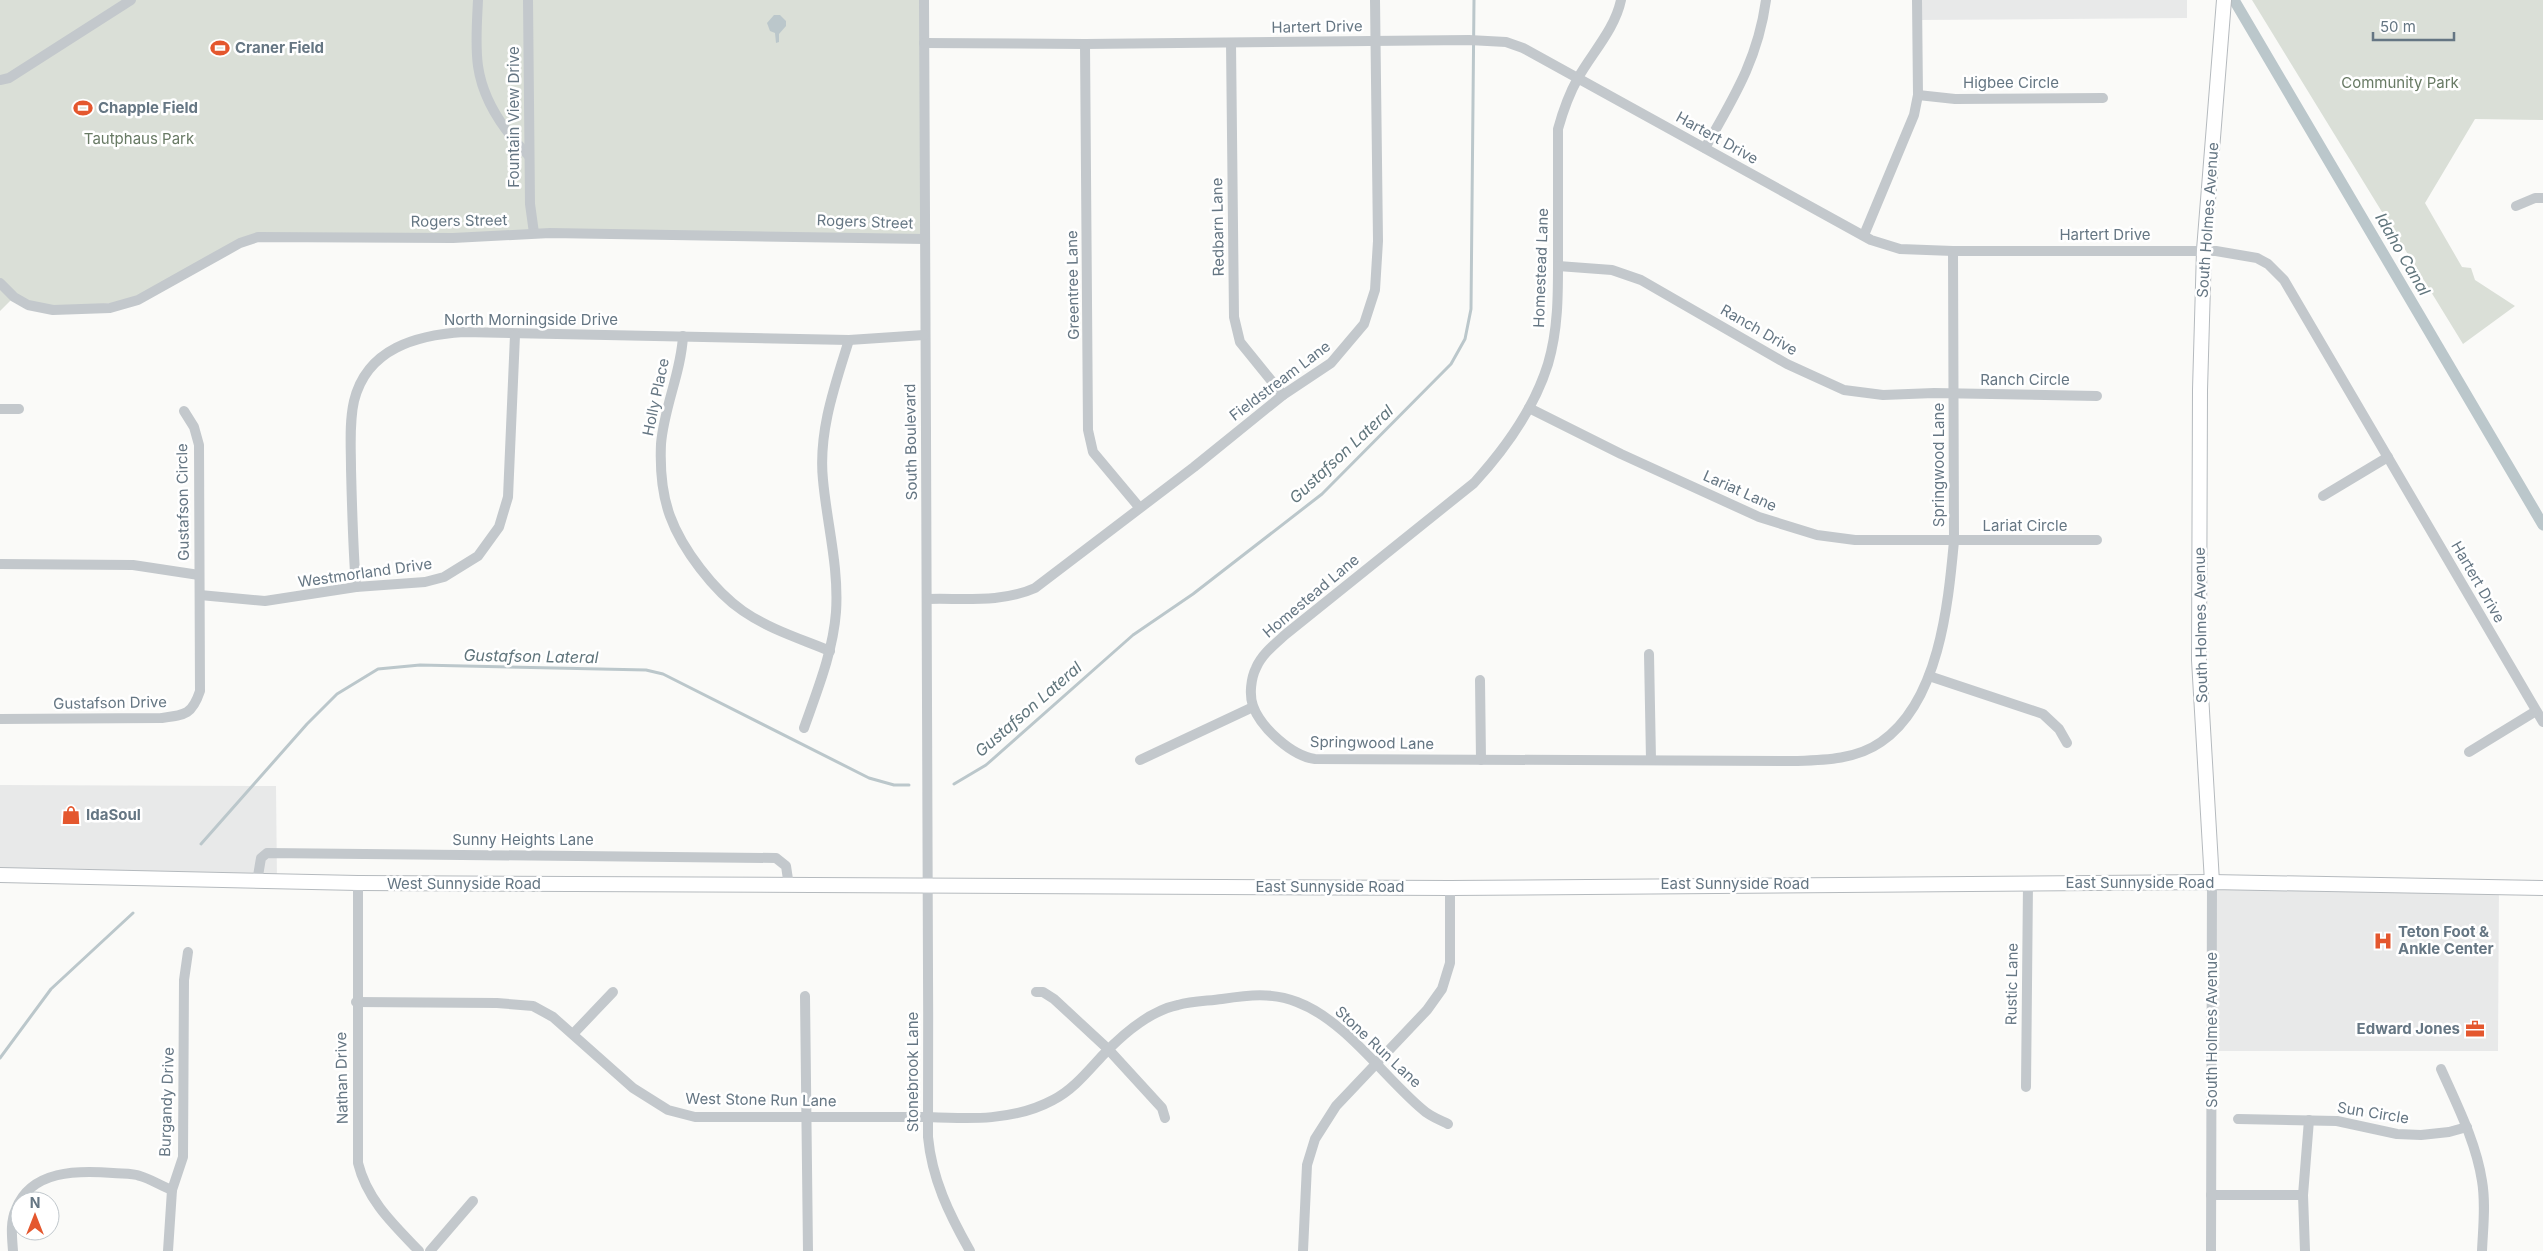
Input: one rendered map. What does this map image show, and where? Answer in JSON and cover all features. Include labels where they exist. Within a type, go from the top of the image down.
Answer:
[{"type":"main road","name":"South Holmes Avenue","points":[[2212,882],[2199,660],[2200,390],[2204,250],[2224,7]]},
{"type":"main road","name":"West Sunnyside Road","points":[[0,875],[358,884],[790,886],[928,884]]},
{"type":"main road","name":"East Sunnyside Road","points":[[928,884],[1450,888],[2212,882],[2543,888]]},
{"type":"street","points":[[0,80],[9,78],[131,0]]},
{"type":"street","points":[[478,0],[477,53],[482,82],[504,128],[529,156]]},
{"type":"street","name":"Fountain View Drive","points":[[528,0],[530,204],[534,232]]},
{"type":"street","name":"South Boulevard","points":[[924,0],[924,335],[928,599],[928,884]]},
{"type":"street","name":"Fieldstream Lane","points":[[928,599],[1001,597],[1020,594],[1035,588],[1283,395],[1331,363],[1364,324],[1375,290],[1378,240],[1375,0]]},
{"type":"street","name":"Homestead Lane","points":[[1252,702],[1253,678],[1262,658],[1286,634],[1474,482],[1495,460],[1529,408],[1548,363],[1556,323],[1558,129],[1563,112],[1578,78],[1614,20],[1622,0]]},
{"type":"street","points":[[1705,148],[1741,85],[1756,50],[1762,30],[1766,0]]},
{"type":"street","points":[[1864,236],[1914,115],[1918,95],[1916,0]]},
{"type":"street","name":"Hartert Drive","points":[[924,43],[1085,44],[1469,40],[1506,42],[1523,48],[1870,240],[1900,249],[1953,251],[2204,250],[2257,258],[2268,264],[2284,280],[2543,722]]},
{"type":"street","name":"Redbarn Lane","points":[[1231,43],[1234,317],[1240,342],[1283,395]]},
{"type":"street","name":"Greentree Lane","points":[[1085,44],[1088,430],[1093,452],[1139,507]]},
{"type":"street","name":"Higbee Circle","points":[[1918,95],[1955,99],[2103,98]]},
{"type":"street","points":[[2516,206],[2535,198],[2543,198]]},
{"type":"street","name":"Rogers Street","points":[[0,283],[14,297],[28,305],[53,310],[110,308],[138,300],[240,242],[258,237],[453,238],[534,232],[925,239]]},
{"type":"street","name":"Springwood Lane","points":[[1252,702],[1282,744],[1304,758],[1797,761],[1832,760],[1856,754],[1881,742],[1906,721],[1929,676],[1944,620],[1950,582],[1954,541],[1953,251]]},
{"type":"street","name":"Ranch Drive","points":[[1558,266],[1612,270],[1641,280],[1787,364],[1844,390],[1882,395],[1953,395]]},
{"type":"street","name":"North Morningside Drive","points":[[356,587],[352,540],[351,425],[354,401],[361,381],[378,358],[401,344],[418,338],[464,332],[515,335],[683,336],[848,340],[924,335]]},
{"type":"street","name":"Westmorland Drive","points":[[200,595],[265,601],[297,598],[356,587],[425,582],[444,577],[478,556],[491,541],[499,527],[508,497],[515,335]]},
{"type":"street","name":"Holly Place","points":[[683,336],[682,349],[664,421],[661,446],[663,491],[670,516],[705,576],[723,595],[744,612],[768,625],[830,651]]},
{"type":"street","points":[[804,728],[830,651],[836,613],[837,582],[822,479],[822,453],[827,415],[848,340]]},
{"type":"street","name":"Ranch Circle","points":[[1953,395],[2097,396]]},
{"type":"street","name":"Lariat Lane","points":[[1529,408],[1621,454],[1759,517],[1790,528],[1817,535],[1855,540],[1954,541]]},
{"type":"street","points":[[0,409],[19,409]]},
{"type":"street","name":"Gustafson Circle","points":[[184,411],[194,427],[199,446],[200,595]]},
{"type":"street","points":[[2322,496],[2388,457]]},
{"type":"street","name":"Lariat Circle","points":[[1954,541],[2097,540]]},
{"type":"street","points":[[0,564],[133,565],[199,576]]},
{"type":"street","name":"Gustafson Drive","points":[[0,719],[162,718],[185,714],[195,706],[200,691],[200,595]]},
{"type":"street","points":[[1649,654],[1650,760]]},
{"type":"street","points":[[1929,676],[2042,714],[2059,729],[2067,743]]},
{"type":"street","points":[[1480,680],[1481,760]]},
{"type":"street","points":[[1140,760],[1252,702]]},
{"type":"street","points":[[2469,752],[2536,711]]},
{"type":"street","name":"Sunny Heights Lane","points":[[257,882],[261,858],[267,853],[776,858],[786,866],[790,886]]},
{"type":"street","name":"South Holmes Avenue","points":[[2211,1251],[2212,882]]},
{"type":"street","name":"Rustic Lane","points":[[2026,1087],[2028,883]]},
{"type":"street","name":"Nathan Drive","points":[[358,884],[356,1002],[358,1151],[361,1173],[373,1198],[388,1219],[419,1251]]},
{"type":"street","name":"Stonebrook Lane","points":[[928,884],[928,1117],[930,1161],[937,1184],[952,1219],[970,1251]]},
{"type":"street","points":[[1302,1251],[1307,1165],[1312,1145],[1336,1106],[1428,1010],[1442,989],[1450,963],[1450,888]]},
{"type":"street","name":"Burgandy Drive","points":[[168,1251],[172,1190],[183,1157],[184,980],[188,952]]},
{"type":"street","points":[[574,1034],[613,992]]},
{"type":"street","points":[[1036,992],[1043,992],[1054,999],[1108,1049],[1162,1108],[1165,1118]]},
{"type":"street","name":"Stone Run Lane","points":[[962,1119],[1011,1115],[1055,1100],[1079,1081],[1108,1049],[1142,1020],[1177,1005],[1243,996],[1272,995],[1299,1002],[1324,1016],[1424,1111],[1448,1124]]},
{"type":"street","points":[[804,996],[808,1117],[808,1251]]},
{"type":"street","name":"West Stone Run Lane","points":[[356,1002],[497,1003],[533,1006],[553,1017],[574,1034],[633,1088],[668,1110],[694,1117],[928,1117],[962,1119]]},
{"type":"street","points":[[2441,1069],[2467,1128],[2482,1182],[2484,1210],[2482,1251]]},
{"type":"street","name":"Sun Circle","points":[[2238,1119],[2337,1121],[2397,1134],[2421,1135],[2467,1128]]},
{"type":"street","points":[[2305,1251],[2303,1195],[2309,1120]]},
{"type":"street","points":[[13,1251],[12,1228],[16,1209],[27,1192],[44,1179],[70,1172],[139,1175],[172,1190]]},
{"type":"street","points":[[2211,1195],[2303,1195]]},
{"type":"street","points":[[430,1251],[473,1201]]},
{"type":"shaded area","points":[[1917,0],[2187,0],[2187,18],[1917,20]]},
{"type":"shaded area","points":[[774,15],[780,15],[786,21],[786,26],[779,34],[779,42],[776,43],[775,33],[770,31],[767,23]]},
{"type":"shaded area","points":[[0,785],[276,786],[277,882],[0,875]]},
{"type":"shaded area","points":[[2212,882],[2499,887],[2498,1051],[2211,1051]]},
{"type":"green space","name":"Tautphaus Park","points":[[0,0],[924,0],[925,239],[258,237],[138,300],[53,310],[14,297],[0,311]]},
{"type":"green space","name":"Community Park","points":[[2252,0],[2543,0],[2543,120],[2475,119],[2425,203],[2462,267],[2471,268],[2475,280],[2515,306],[2463,344]]},
{"type":"waterway","name":"Gustafson Lateral","points":[[954,784],[986,765],[1133,635],[1193,594],[1322,494],[1451,364],[1465,339],[1471,309],[1474,0]]},
{"type":"waterway","name":"Idaho Canal","points":[[2234,0],[2543,525]]},
{"type":"waterway","name":"Gustafson Lateral","points":[[201,844],[307,724],[337,694],[378,669],[420,665],[646,670],[663,674],[869,778],[894,785],[909,785]]},
{"type":"waterway","name":"Gustafson Lateral","points":[[0,1058],[51,989],[133,913]]},
{"type":"place","name":"Craner Field","points":[[220,48]]},
{"type":"place","name":"Chapple Field","points":[[83,108]]},
{"type":"place","name":"IdaSoul","points":[[71,815]]},
{"type":"place","name":"Teton Foot & Ankle Center","points":[[2383,941]]},
{"type":"place","name":"Edward Jones","points":[[2475,1029]]}]
